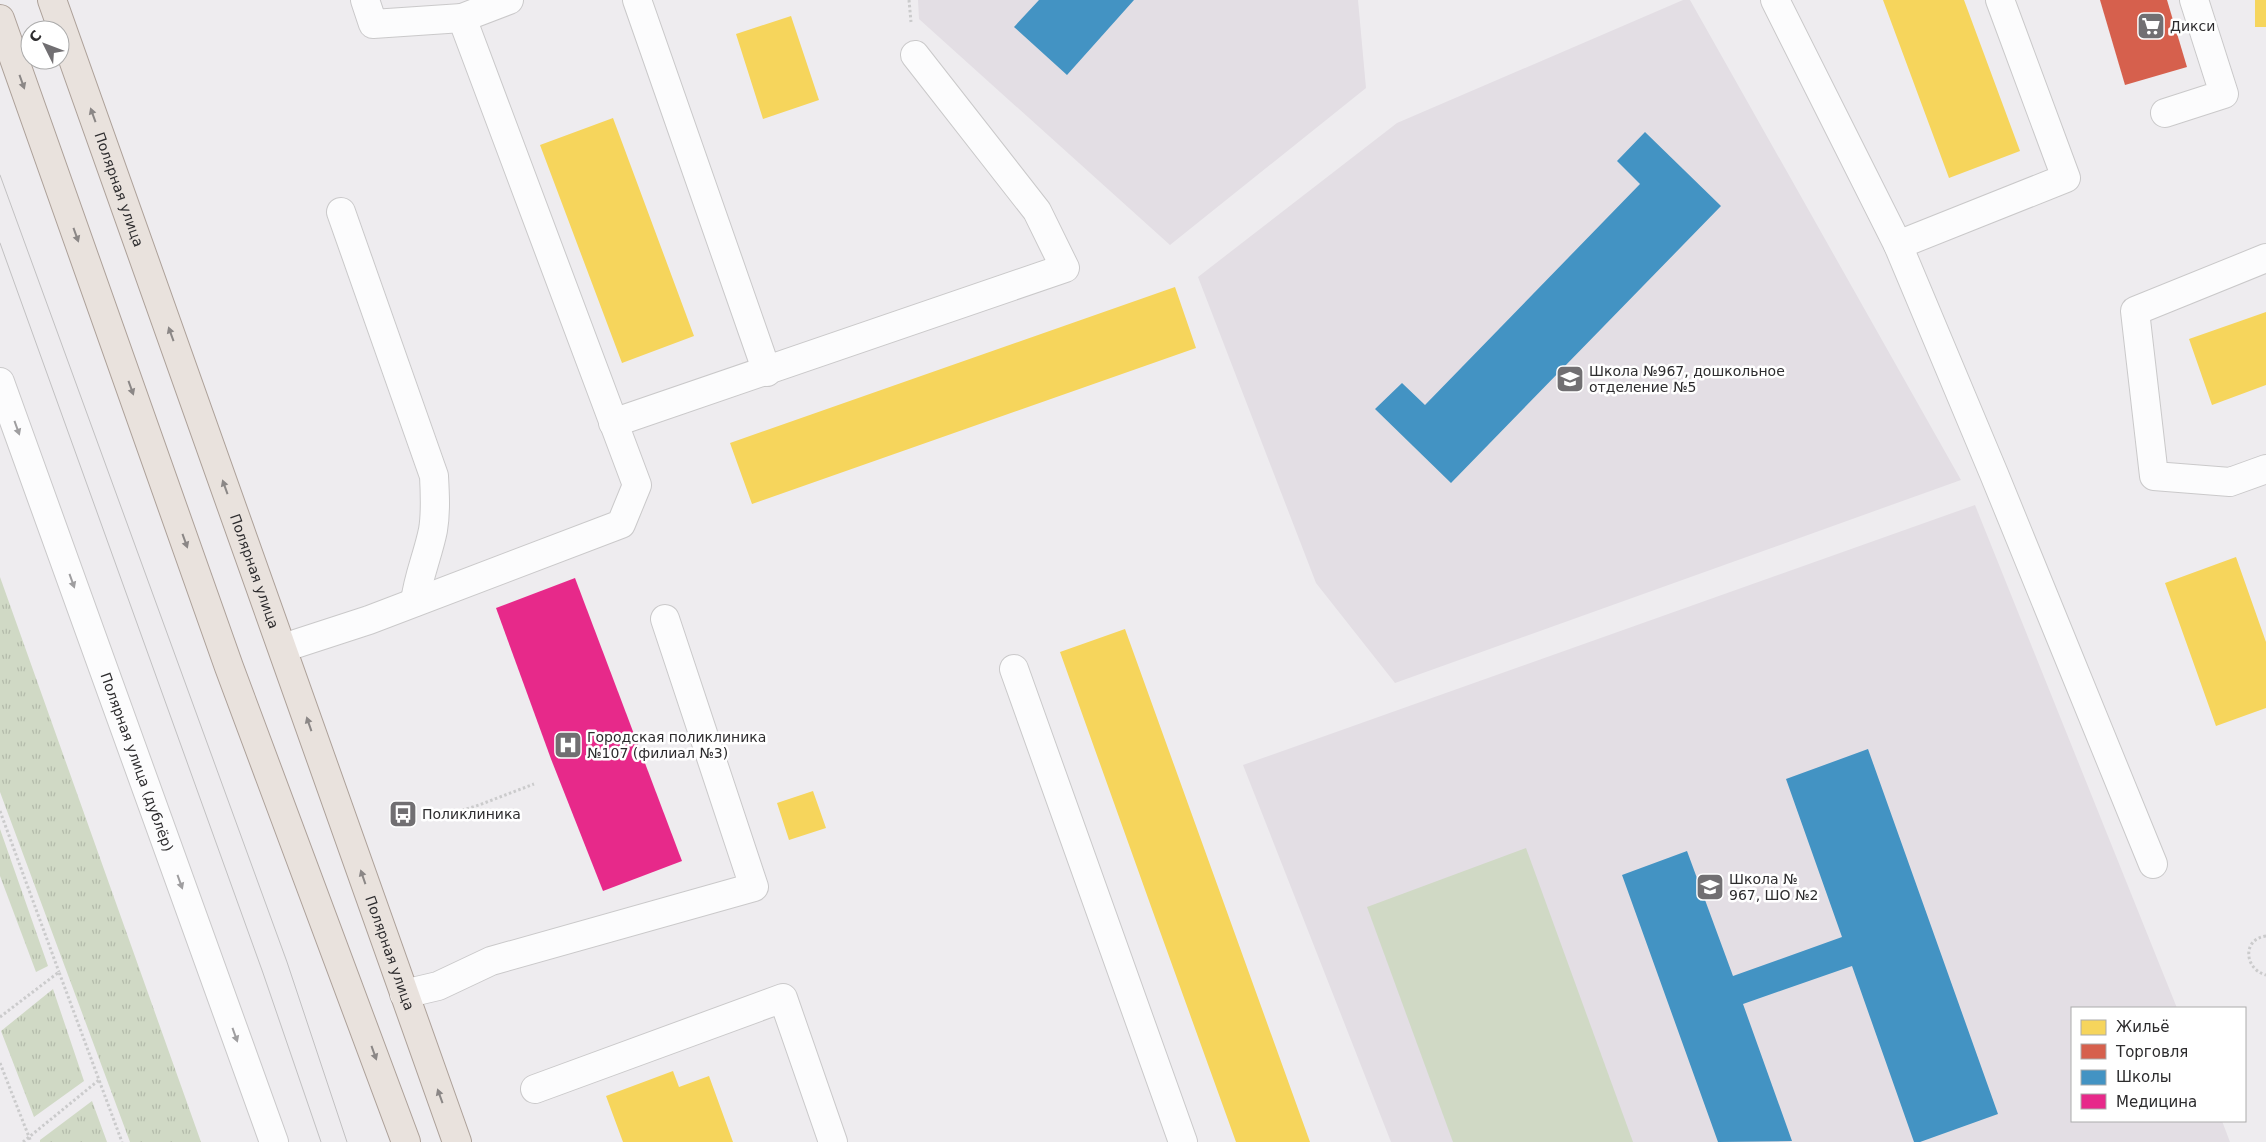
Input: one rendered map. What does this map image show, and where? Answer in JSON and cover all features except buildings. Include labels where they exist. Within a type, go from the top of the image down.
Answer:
[{"type":"main road","name":"Полярная улица","points":[[52,0],[457,1142]]},
{"type":"main road","points":[[0,20],[229,667],[406,1142]]},
{"type":"street","points":[[365,0],[373,24],[462,18],[509,0]]},
{"type":"street","points":[[637,0],[767,372]]},
{"type":"street","points":[[1775,0],[1898,246],[1998,483],[2154,864]]},
{"type":"street","points":[[1898,246],[2066,178],[2000,0]]},
{"type":"street","points":[[2165,113],[2224,94],[2194,0]]},
{"type":"street","points":[[283,648],[415,602],[621,524],[636,485],[462,18]]},
{"type":"street","points":[[614,423],[1065,268],[1037,211],[915,56]]},
{"type":"street","points":[[341,212],[434,476],[435,495],[432,530],[417,582],[415,602]]},
{"type":"street","points":[[2266,258],[2135,311],[2154,476],[2230,482],[2266,469]]},
{"type":"street","name":"Полярная улица (дублёр)","points":[[0,382],[274,1142]]},
{"type":"street","points":[[404,994],[438,986],[491,961],[754,887],[665,619]]},
{"type":"street","points":[[1014,669],[1183,1142]]},
{"type":"street","points":[[535,1090],[783,998],[833,1142]]},
{"type":"path","points":[[438,818],[534,784]]},
{"type":"path","points":[[0,811],[122,1142]]},
{"type":"path","points":[[2266,936],[2255,941],[2250,947],[2248,955],[2249,962],[2254,969],[2266,975]]},
{"type":"path","points":[[0,1017],[59,972]]},
{"type":"path","points":[[0,1063],[31,1142]]},
{"type":"path","points":[[23,1142],[99,1080]]},
{"type":"shaded area","points":[[918,0],[1358,0],[1366,88],[1170,245],[919,19]]},
{"type":"shaded area","name":"Школа №967, дошкольное отделение №5","points":[[1683,0],[1690,0],[1961,480],[1395,683],[1316,583],[1198,277],[1397,123]]},
{"type":"shaded area","name":"Школа № 967, ШО №2","points":[[1975,505],[2177,1007],[2071,1007],[2071,1122],[2222,1122],[2230,1142],[1391,1142],[1243,765]]},
{"type":"green space","points":[[0,577],[201,1142],[130,1142],[0,792]]},
{"type":"green space","points":[[0,829],[48,966],[36,972],[0,876]]},
{"type":"green space","points":[[1526,848],[1633,1142],[1453,1142],[1367,907]]},
{"type":"green space","points":[[53,989],[84,1081],[34,1117],[1,1031]]},
{"type":"green space","points":[[92,1101],[107,1142],[40,1142],[40,1140]]},
{"type":"tram line","points":[[0,175],[287,962],[347,1142]]},
{"type":"tram line","points":[[0,243],[263,973],[321,1142]]},
{"type":"place","name":"Дикси","points":[[2151,26]]},
{"type":"place","name":"Школа №967, дошкольное отделение №5","points":[[1570,379]]},
{"type":"place","name":"Городская поликлиника №107 (филиал №3)","points":[[568,745]]},
{"type":"place","name":"Поликлиника","points":[[403,814]]},
{"type":"place","name":"Школа № 967, ШО №2","points":[[1710,887]]}]
